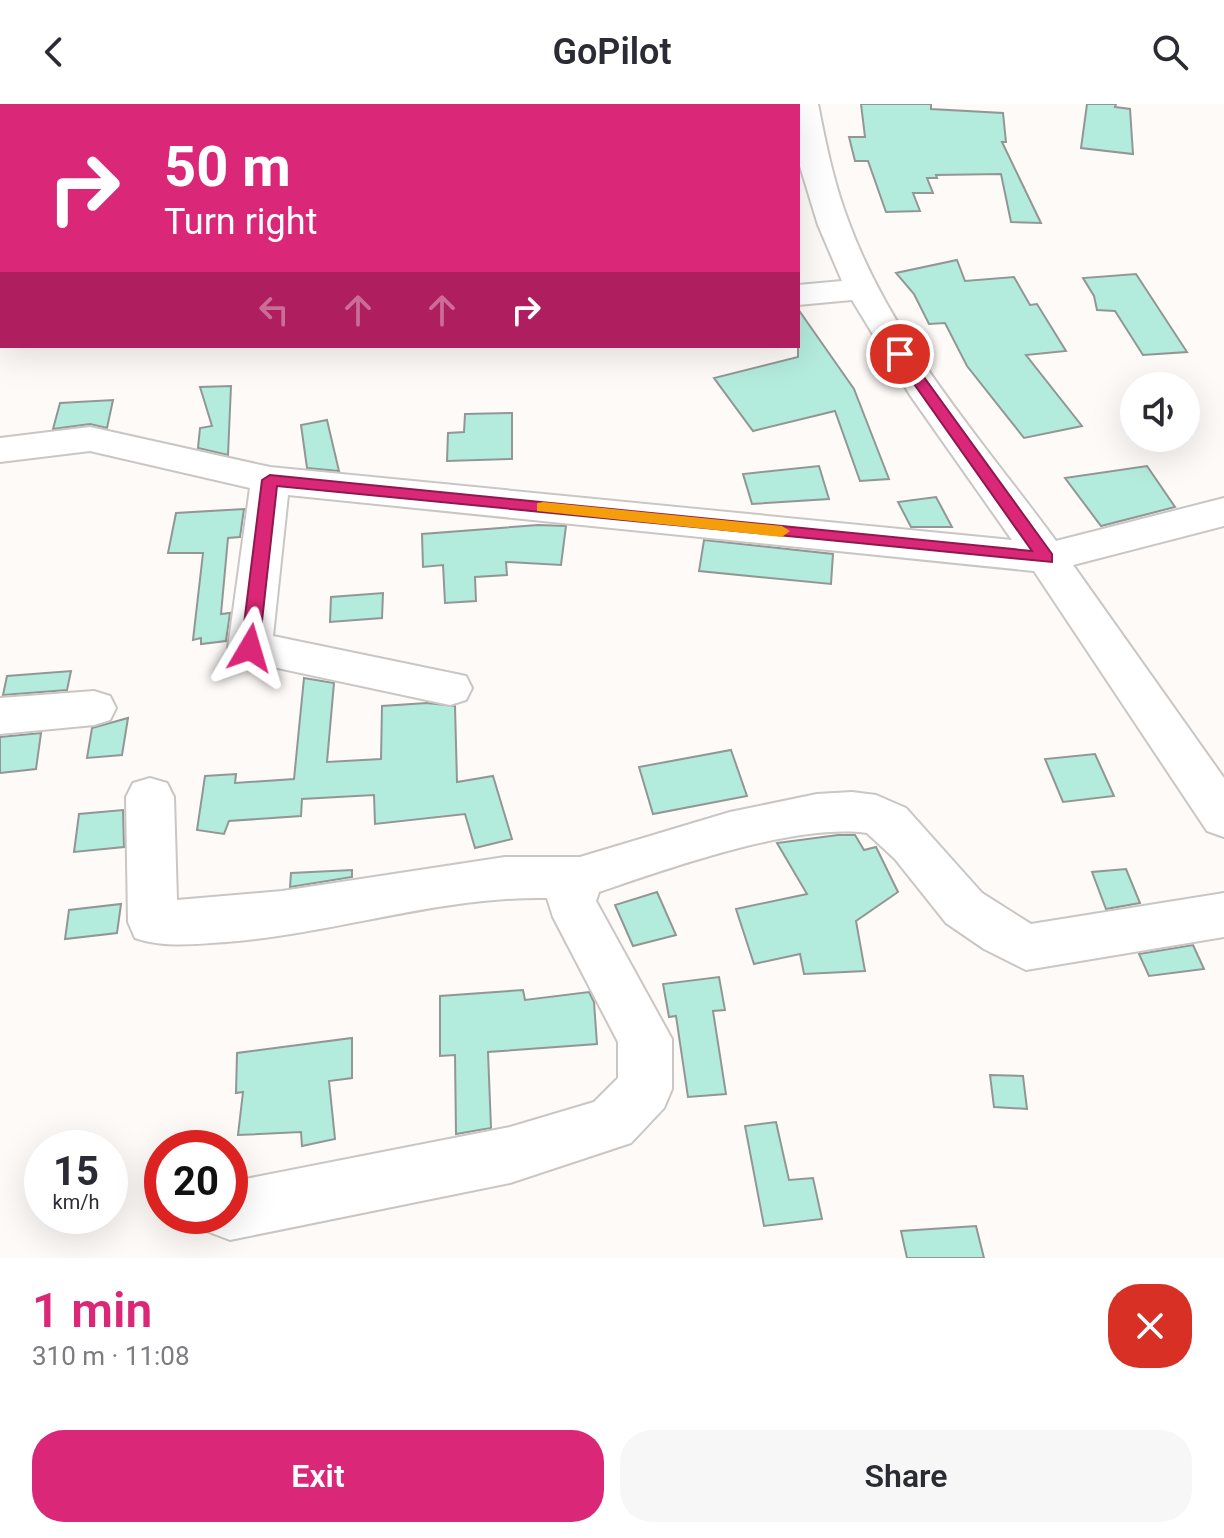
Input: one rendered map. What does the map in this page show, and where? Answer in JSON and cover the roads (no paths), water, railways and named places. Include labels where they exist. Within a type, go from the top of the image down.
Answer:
[{"type":"street","points":[[804,104],[820,190],[860,289],[900,354],[1046,558],[1224,817]]},
{"type":"street","points":[[800,295],[860,289]]},
{"type":"street","points":[[0,450],[90,439],[270,480],[1046,558],[1224,512]]},
{"type":"street","points":[[270,480],[250,648],[450,688]]},
{"type":"street","points":[[0,716],[94,708]]},
{"type":"street","points":[[150,797],[153,922],[204,924],[295,913],[496,878],[580,878],[651,852],[796,819],[850,811],[876,815],[903,837],[963,907],[1026,947],[1224,915]]},
{"type":"street","points":[[248,1207],[510,1155],[611,1124],[645,1089],[645,1039],[571,902],[580,878]]}]
